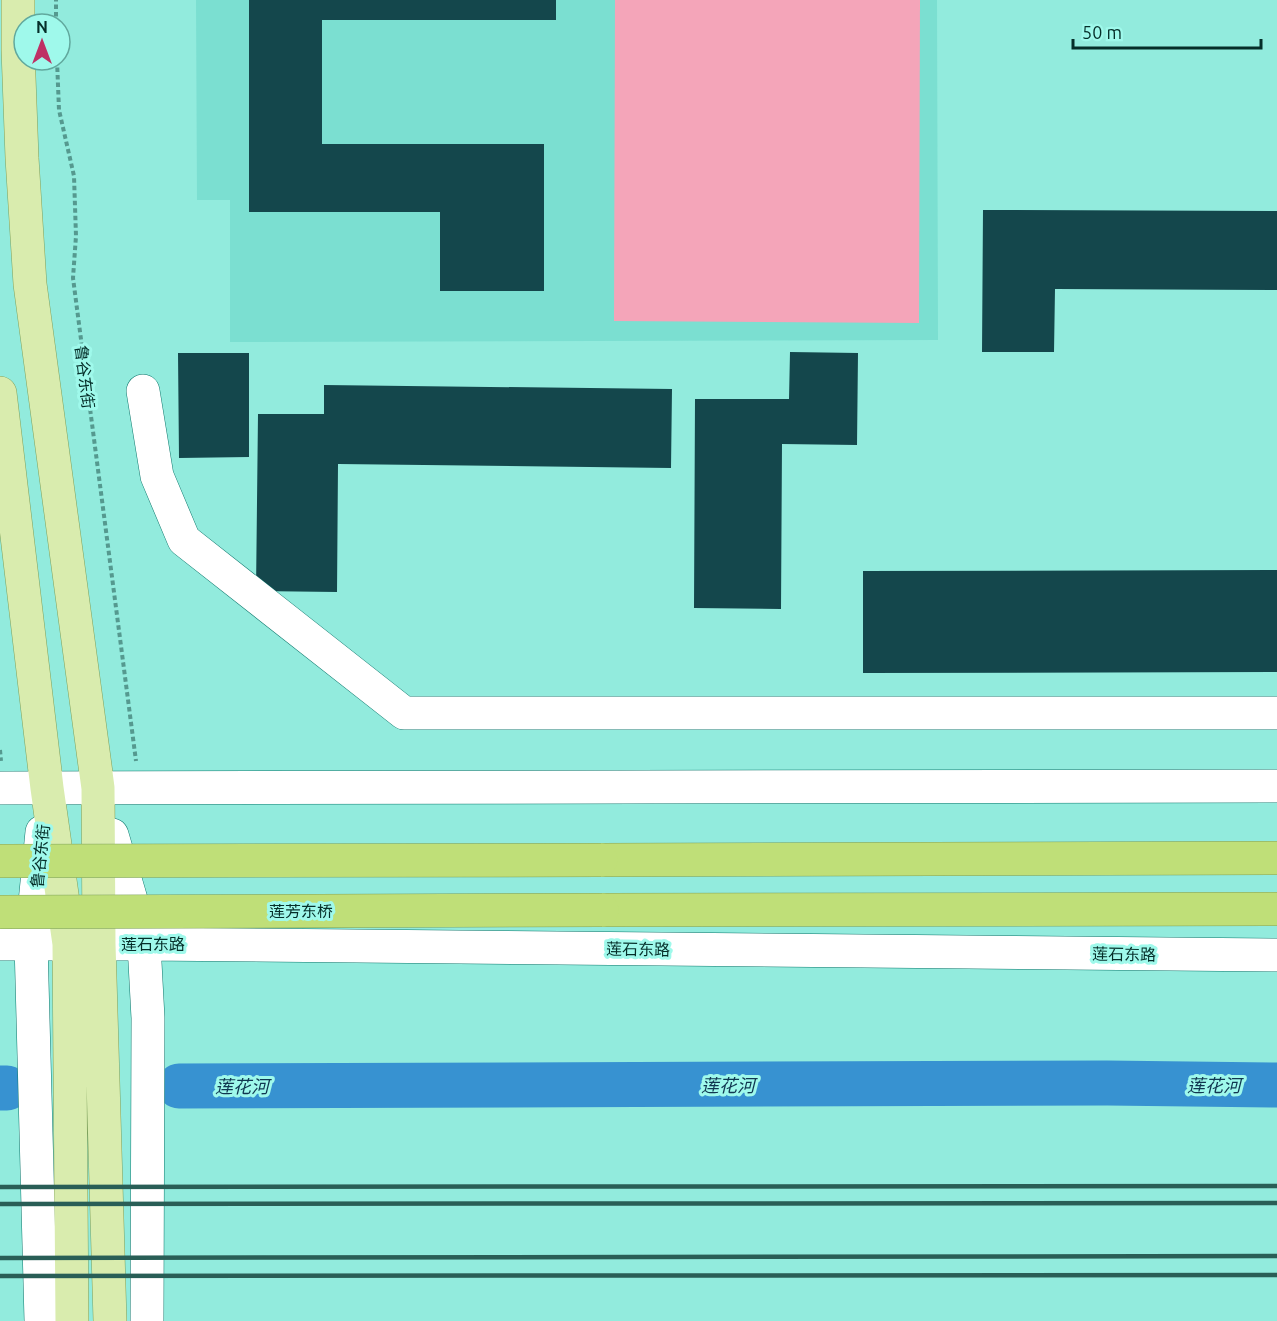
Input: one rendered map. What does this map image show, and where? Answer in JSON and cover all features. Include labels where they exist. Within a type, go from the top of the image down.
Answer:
[{"type":"highway","points":[[0,861],[1277,858]]},
{"type":"highway","name":"莲芳东桥","points":[[0,912],[1277,909]]},
{"type":"main road","points":[[18,0],[22,158],[30,284],[98,788],[84,944],[72,1321]]},
{"type":"main road","name":"鲁谷东街","points":[[0,393],[47,788]]},
{"type":"main road","points":[[47,788],[84,944],[110,1321]]},
{"type":"street","points":[[143,391],[157,476],[184,540],[404,712],[1277,713]]},
{"type":"street","points":[[0,788],[1277,786]]},
{"type":"street","name":"鲁谷东街","points":[[41,1321],[16,944],[47,788]]},
{"type":"street","points":[[98,788],[144,944],[148,1018],[147,1321]]},
{"type":"street","name":"莲石东路","points":[[16,944],[1277,955]]},
{"type":"path","name":"鲁谷东街","points":[[57,72],[59,110],[74,176],[76,236],[73,278],[140,788]]},
{"type":"shaded area","points":[[196,0],[937,0],[938,340],[230,342],[230,200],[197,200]]},
{"type":"shaded area","points":[[615,0],[920,0],[919,323],[614,321]]},
{"type":"building","points":[[249,0],[556,0],[556,20],[322,20],[322,144],[544,144],[544,291],[440,291],[440,212],[249,212]]},
{"type":"building","points":[[983,210],[1277,211],[1277,290],[1055,289],[1054,352],[982,352]]},
{"type":"building","points":[[790,352],[858,353],[857,445],[782,444],[781,609],[694,608],[695,399],[789,399]]},
{"type":"building","points":[[178,353],[249,353],[249,457],[179,458]]},
{"type":"building","points":[[324,385],[672,389],[671,468],[338,464],[337,592],[256,591],[258,414],[324,414]]},
{"type":"building","points":[[1277,570],[1277,672],[863,673],[863,571]]},
{"type":"waterway","name":"莲花河","points":[[179,1086],[1107,1083],[1277,1085]]},
{"type":"waterway","name":"莲花河","points":[[0,1088],[7,1088]]},
{"type":"railway","points":[[0,1187],[1277,1186]]},
{"type":"railway","points":[[0,1204],[1277,1203]]},
{"type":"railway","points":[[0,1258],[1277,1256]]},
{"type":"railway","points":[[0,1276],[1277,1275]]}]
